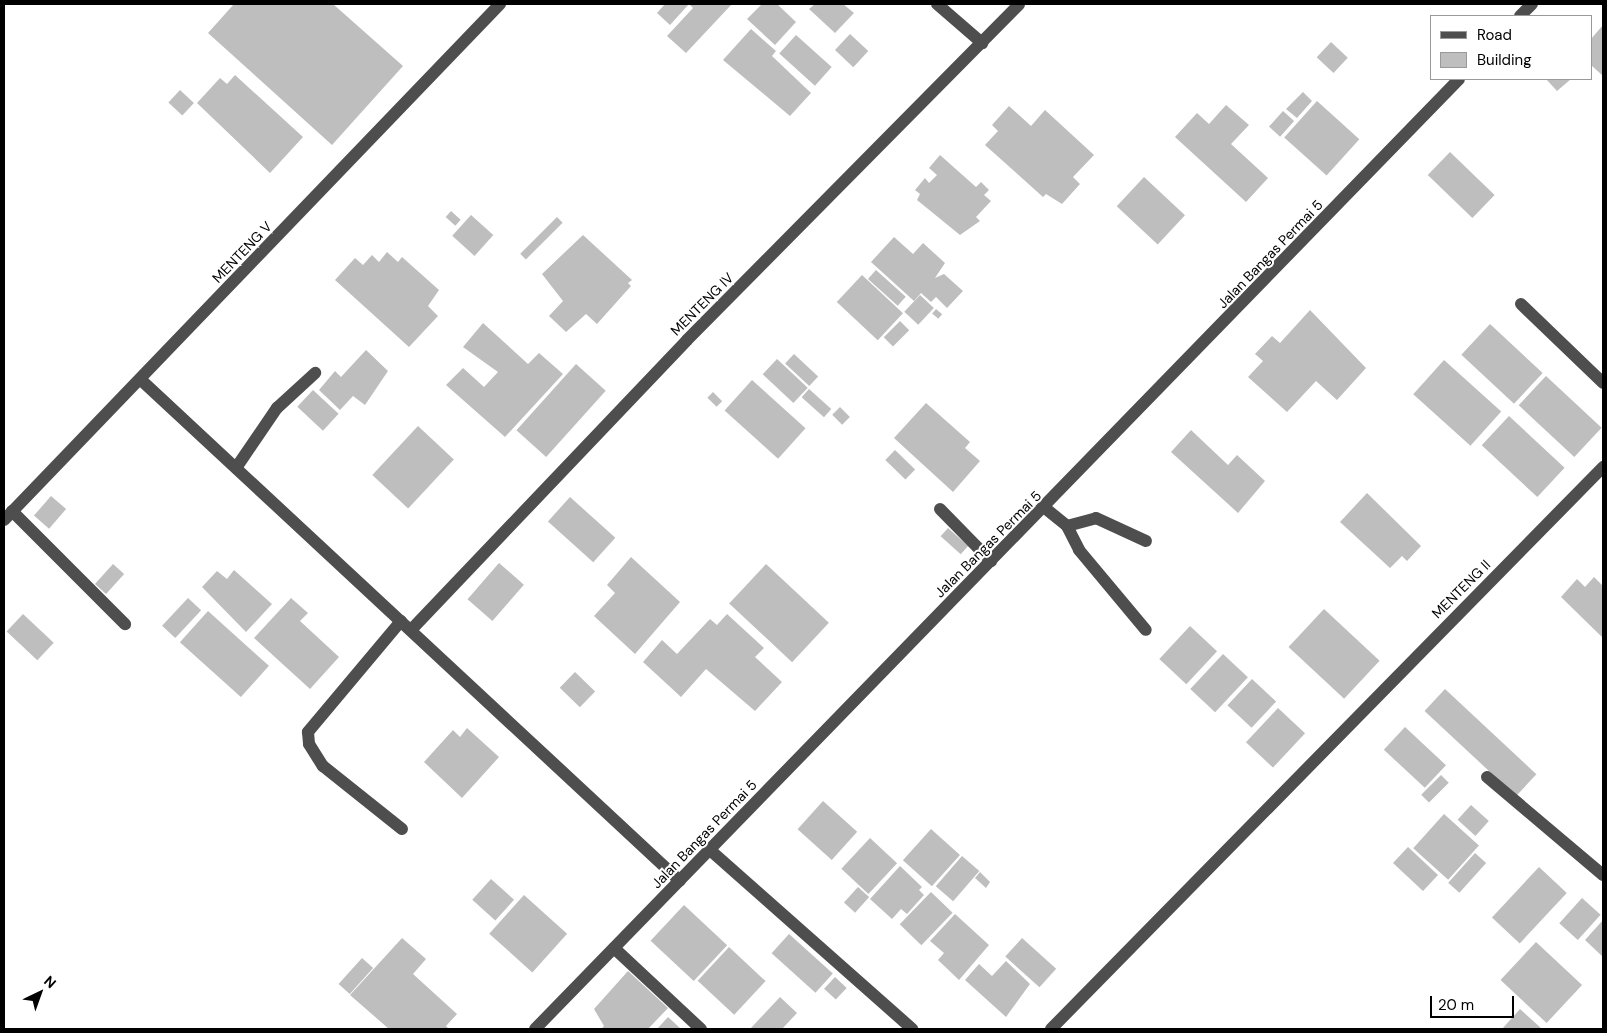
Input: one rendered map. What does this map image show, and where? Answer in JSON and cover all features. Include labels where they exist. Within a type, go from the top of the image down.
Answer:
[{"type":"street","name":"MENTENG V","points":[[8,515],[500,4]]},
{"type":"street","points":[[936,4],[982,44]]},
{"type":"street","name":"MENTENG IV","points":[[402,829],[324,766],[309,744],[308,732],[406,626],[982,44],[1019,4]]},
{"type":"street","points":[[1521,15],[1532,4]]},
{"type":"street","name":"Jalan Bangas Permai 5","points":[[536,1029],[991,561],[1045,508],[1458,80]]},
{"type":"street","points":[[1521,304],[1603,383]]},
{"type":"street","points":[[236,468],[277,408],[315,373]]},
{"type":"street","points":[[140,379],[680,881]]},
{"type":"street","name":"MENTENG II","points":[[1051,1029],[1603,467]]},
{"type":"street","points":[[1045,508],[1067,526],[1080,550],[1146,630]]},
{"type":"street","points":[[940,509],[991,561]]},
{"type":"street","points":[[8,515],[125,624]]},
{"type":"street","points":[[1067,526],[1096,518],[1146,541]]},
{"type":"street","points":[[1487,777],[1603,875]]},
{"type":"street","points":[[710,850],[912,1029]]},
{"type":"street","points":[[614,948],[701,1029]]},
{"type":"building","points":[[234,4],[333,4],[403,66],[332,145],[208,33]]},
{"type":"building","points":[[665,4],[689,4],[670,25],[657,13]]},
{"type":"building","points":[[689,4],[732,4],[686,53],[667,36],[693,8]]},
{"type":"building","points":[[762,4],[777,4],[796,22],[775,45],[747,19]]},
{"type":"building","points":[[815,4],[843,4],[854,13],[835,33],[809,9]]},
{"type":"building","points":[[1603,25],[1603,76],[1592,66],[1592,38]]},
{"type":"building","points":[[751,29],[776,51],[772,56],[811,93],[790,116],[723,60]]},
{"type":"building","points":[[850,34],[868,51],[853,67],[835,50]]},
{"type":"building","points":[[796,35],[832,67],[815,86],[779,54]]},
{"type":"building","points":[[1331,42],[1348,58],[1333,73],[1317,57]]},
{"type":"building","points":[[235,75],[303,137],[270,173],[197,103],[220,78],[227,84]]},
{"type":"building","points":[[1547,80],[1570,80],[1557,91]]},
{"type":"building","points":[[180,90],[194,103],[182,115],[168,102]]},
{"type":"building","points":[[1303,92],[1312,101],[1297,118],[1286,109]]},
{"type":"building","points":[[1317,101],[1359,139],[1327,176],[1284,137]]},
{"type":"building","points":[[1226,105],[1249,125],[1231,144],[1268,178],[1246,202],[1175,137],[1197,113],[1209,124]]},
{"type":"building","points":[[1009,106],[1031,126],[1045,110],[1094,155],[1073,177],[1080,184],[1062,204],[1046,194],[1043,197],[985,145],[998,131],[992,125]]},
{"type":"building","points":[[1283,111],[1294,121],[1280,137],[1269,127]]},
{"type":"building","points":[[1450,152],[1495,195],[1472,218],[1428,175]]},
{"type":"building","points":[[940,155],[976,187],[981,182],[989,190],[984,195],[991,201],[976,217],[980,221],[960,235],[917,200],[920,194],[915,190],[925,178],[929,183],[937,175],[929,168]]},
{"type":"building","points":[[1144,177],[1185,215],[1158,244],[1117,206]]},
{"type":"building","points":[[451,211],[461,220],[455,226],[446,217]]},
{"type":"building","points":[[471,215],[493,235],[475,256],[452,236]]},
{"type":"building","points":[[557,217],[563,223],[526,259],[520,254]]},
{"type":"building","points":[[583,235],[632,280],[628,283],[631,286],[597,324],[586,314],[566,332],[549,316],[563,301],[542,274]]},
{"type":"building","points":[[894,237],[913,254],[923,243],[945,263],[935,278],[944,274],[963,291],[947,308],[936,297],[931,302],[921,293],[914,301],[871,262]]},
{"type":"building","points":[[387,252],[398,262],[402,257],[439,290],[428,306],[438,316],[409,347],[335,280],[355,258],[363,265],[372,255],[379,262]]},
{"type":"building","points":[[876,270],[906,297],[898,306],[868,279]]},
{"type":"building","points":[[862,275],[903,313],[878,340],[837,302]]},
{"type":"building","points":[[920,295],[934,308],[918,325],[904,312]]},
{"type":"building","points":[[936,309],[942,314],[938,319],[932,314]]},
{"type":"building","points":[[1310,310],[1366,368],[1337,400],[1316,381],[1287,412],[1248,377],[1263,361],[1255,354],[1272,336],[1280,343]]},
{"type":"building","points":[[900,321],[909,330],[893,346],[884,337]]},
{"type":"building","points":[[483,323],[528,364],[539,353],[563,374],[505,437],[446,385],[463,368],[484,387],[498,372],[463,347]]},
{"type":"building","points":[[1490,324],[1543,373],[1514,404],[1461,355]]},
{"type":"building","points":[[366,350],[388,371],[365,405],[353,396],[340,410],[319,390],[335,371],[341,377]]},
{"type":"building","points":[[794,354],[818,377],[809,386],[785,364]]},
{"type":"building","points":[[777,359],[808,388],[793,403],[763,374]]},
{"type":"building","points":[[1444,360],[1501,412],[1470,446],[1413,394]]},
{"type":"building","points":[[576,364],[606,391],[546,457],[516,430]]},
{"type":"building","points":[[1546,376],[1602,428],[1574,457],[1519,405]]},
{"type":"building","points":[[752,380],[806,428],[778,459],[725,410]]},
{"type":"building","points":[[809,389],[831,409],[824,417],[802,397]]},
{"type":"building","points":[[313,390],[339,414],[323,431],[297,407]]},
{"type":"building","points":[[713,392],[722,401],[717,407],[707,398]]},
{"type":"building","points":[[926,403],[970,442],[965,448],[980,461],[953,492],[894,438]]},
{"type":"building","points":[[840,407],[850,417],[842,425],[832,415]]},
{"type":"building","points":[[1509,416],[1565,468],[1537,497],[1482,445]]},
{"type":"building","points":[[418,426],[454,459],[408,508],[372,475]]},
{"type":"building","points":[[1191,430],[1228,465],[1237,455],[1265,481],[1238,513],[1171,452]]},
{"type":"building","points":[[895,450],[915,469],[905,480],[885,460]]},
{"type":"building","points":[[1367,493],[1421,546],[1407,561],[1402,556],[1390,568],[1340,522]]},
{"type":"building","points":[[51,496],[66,509],[49,529],[34,516]]},
{"type":"building","points":[[570,497],[615,538],[593,562],[548,522]]},
{"type":"building","points":[[948,528],[968,546],[961,554],[941,536]]},
{"type":"building","points":[[631,557],[680,602],[635,654],[594,616],[615,593],[607,585]]},
{"type":"building","points":[[499,563],[524,585],[492,621],[468,599]]},
{"type":"building","points":[[113,564],[124,574],[106,594],[95,584]]},
{"type":"building","points":[[766,564],[829,623],[792,662],[729,603]]},
{"type":"building","points":[[234,570],[272,604],[246,632],[202,587],[217,571],[227,579]]},
{"type":"building","points":[[1594,577],[1603,586],[1603,638],[1561,597],[1577,579],[1585,587]]},
{"type":"building","points":[[188,598],[201,610],[175,638],[162,626]]},
{"type":"building","points":[[291,598],[308,613],[300,621],[339,657],[310,689],[254,638]]},
{"type":"building","points":[[1324,609],[1380,661],[1344,699],[1289,647]]},
{"type":"building","points":[[208,611],[269,666],[241,697],[180,642]]},
{"type":"building","points":[[23,614],[54,643],[37,660],[7,632]]},
{"type":"building","points":[[727,614],[764,648],[755,657],[782,682],[755,711],[706,669],[681,697],[643,662],[662,640],[677,654],[710,619],[717,625]]},
{"type":"building","points":[[1190,626],[1217,651],[1186,684],[1159,659]]},
{"type":"building","points":[[1223,654],[1248,677],[1215,712],[1190,689]]},
{"type":"building","points":[[575,672],[595,691],[580,707],[560,688]]},
{"type":"building","points":[[1252,679],[1276,702],[1252,728],[1227,705]]},
{"type":"building","points":[[1445,689],[1536,774],[1516,796],[1425,711]]},
{"type":"building","points":[[1278,708],[1305,733],[1273,768],[1246,742]]},
{"type":"building","points":[[1405,727],[1446,765],[1425,788],[1384,750]]},
{"type":"building","points":[[467,728],[499,757],[462,798],[424,762],[453,730],[460,737]]},
{"type":"building","points":[[1441,775],[1449,783],[1429,803],[1421,795]]},
{"type":"building","points":[[823,801],[857,832],[832,860],[798,829]]},
{"type":"building","points":[[1471,805],[1489,821],[1475,836],[1458,820]]},
{"type":"building","points":[[1444,814],[1479,845],[1448,880],[1413,848]]},
{"type":"building","points":[[931,829],[960,855],[932,886],[903,860]]},
{"type":"building","points":[[870,838],[897,863],[868,894],[841,869]]},
{"type":"building","points":[[1408,847],[1438,875],[1423,891],[1393,863]]},
{"type":"building","points":[[1475,853],[1486,863],[1459,893],[1448,883]]},
{"type":"building","points":[[962,856],[979,871],[953,901],[936,886]]},
{"type":"building","points":[[900,866],[922,887],[919,890],[924,895],[907,914],[901,909],[892,919],[870,899]]},
{"type":"building","points":[[1539,867],[1567,893],[1520,943],[1492,917]]},
{"type":"building","points":[[980,872],[990,882],[986,888],[975,878]]},
{"type":"building","points":[[491,879],[514,900],[495,921],[472,900]]},
{"type":"building","points":[[858,887],[869,897],[855,913],[844,903]]},
{"type":"building","points":[[931,892],[953,913],[921,945],[900,924]]},
{"type":"building","points":[[524,895],[567,934],[532,972],[489,934]]},
{"type":"building","points":[[1582,898],[1601,915],[1578,940],[1559,923]]},
{"type":"building","points":[[684,905],[727,945],[694,981],[651,941]]},
{"type":"building","points":[[955,914],[989,945],[959,980],[938,960],[944,953],[930,941]]},
{"type":"building","points":[[1603,920],[1603,957],[1585,940]]},
{"type":"building","points":[[789,934],[833,973],[815,993],[772,953]]},
{"type":"building","points":[[402,938],[426,959],[413,974],[457,1014],[446,1026],[449,1029],[389,1029],[350,995]]},
{"type":"building","points":[[1022,938],[1056,969],[1039,987],[1005,957]]},
{"type":"building","points":[[1536,942],[1582,985],[1547,1023],[1501,980]]},
{"type":"building","points":[[729,947],[766,981],[734,1015],[698,981]]},
{"type":"building","points":[[362,958],[373,968],[350,994],[339,984]]},
{"type":"building","points":[[1006,961],[1030,984],[1006,1017],[965,980],[979,964],[992,976]]},
{"type":"building","points":[[628,971],[668,1008],[648,1029],[601,1029],[604,1026],[594,1009]]},
{"type":"building","points":[[835,977],[847,988],[836,1000],[824,989]]},
{"type":"building","points":[[780,997],[797,1013],[782,1029],[750,1029]]},
{"type":"building","points":[[1520,1009],[1542,1029],[1502,1029]]},
{"type":"building","points":[[668,1017],[681,1029],[657,1029]]}]
